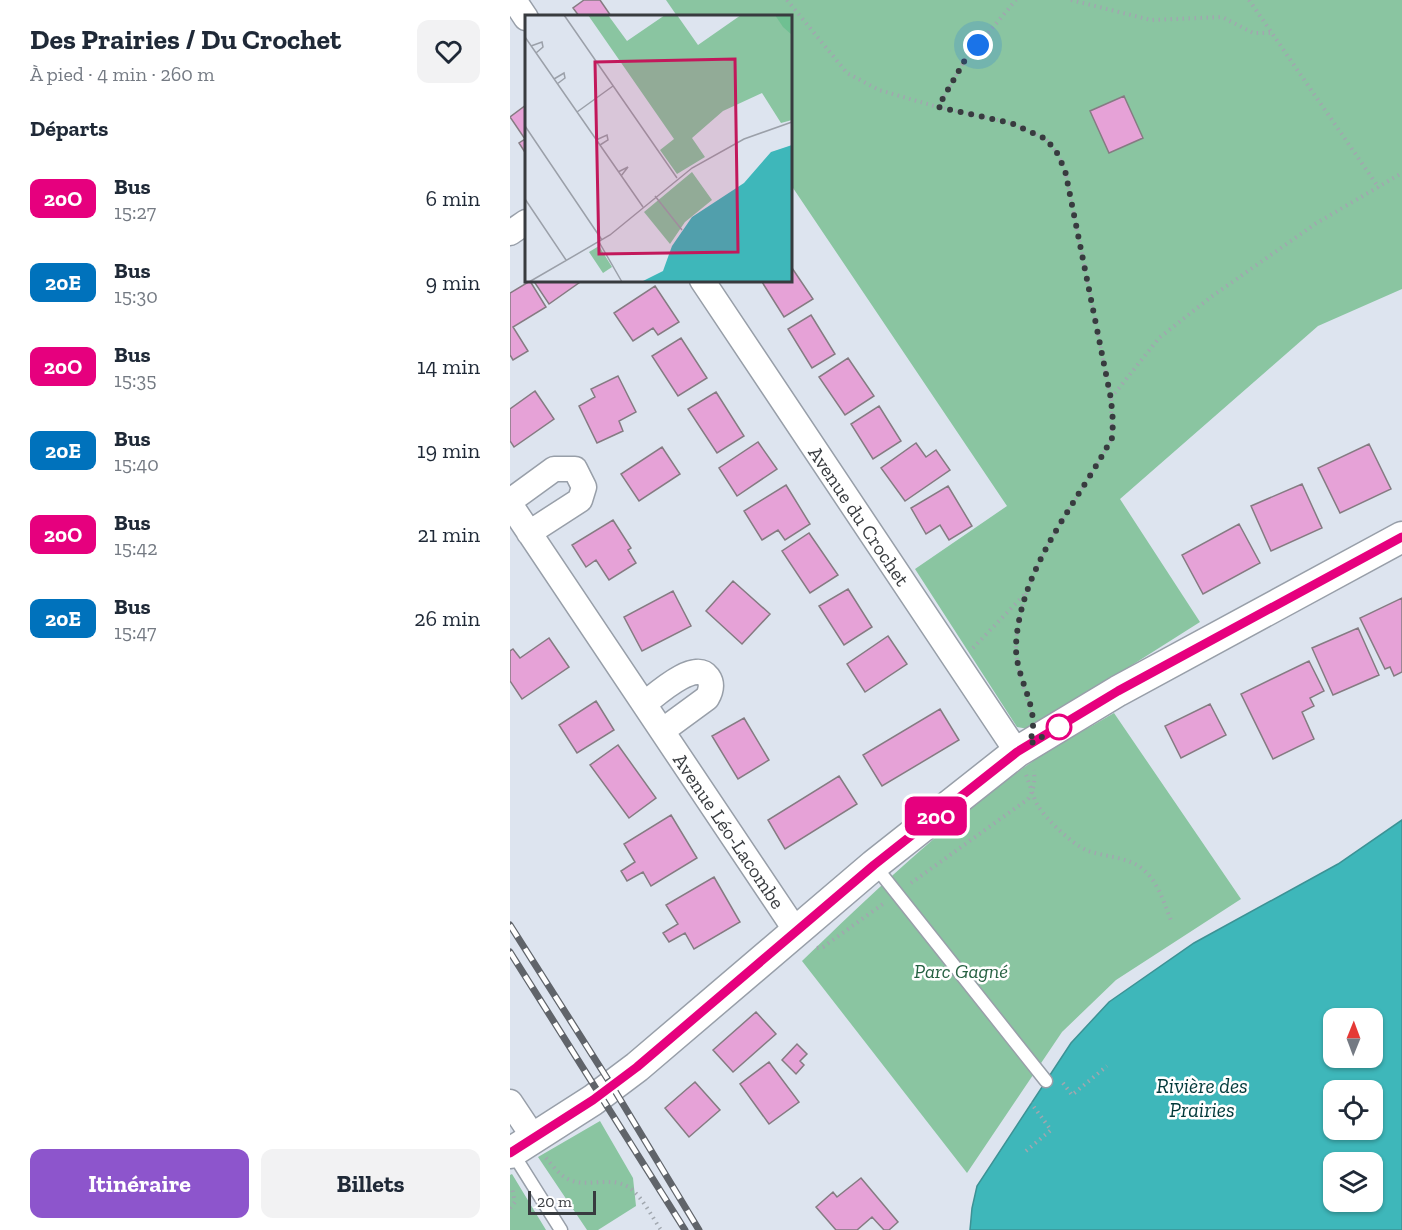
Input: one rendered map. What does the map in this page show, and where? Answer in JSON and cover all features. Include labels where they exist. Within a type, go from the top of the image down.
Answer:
[{"type":"street","points":[[514,0],[525,16]]},
{"type":"street","points":[[510,233],[525,223]]},
{"type":"street","name":"Avenue du Crochet","points":[[703,282],[957,664],[1023,748]]},
{"type":"street","name":"Avenue Léo-Lacombe","points":[[529,533],[580,500],[584,487],[574,470],[554,469],[510,502],[529,533],[802,940]]},
{"type":"street","points":[[510,1102],[524,1149],[637,1067],[802,940],[874,865],[1023,748],[1118,691],[1402,537]]},
{"type":"street","points":[[644,704],[689,672],[700,671],[706,674],[711,682],[711,691],[707,698],[662,731]]},
{"type":"lane","points":[[874,865],[1046,1081]]},
{"type":"lane","points":[[524,1149],[561,1230]]},
{"type":"path","points":[[787,0],[847,73],[879,90],[938,107],[1011,123],[1046,139],[1057,153],[1065,170],[1111,399],[1112,438],[1043,554],[1022,611],[1016,644],[1020,677],[1033,725],[1023,748],[1033,793],[1044,813],[1071,840],[1086,850],[1140,867],[1158,888],[1172,923]]},
{"type":"path","points":[[938,107],[965,60],[1016,0]]},
{"type":"path","points":[[1071,0],[1151,20],[1222,17],[1253,33],[1271,33]]},
{"type":"path","points":[[1250,0],[1379,188]]},
{"type":"path","points":[[1111,399],[1159,338],[1211,297],[1315,224],[1402,173]]},
{"type":"path","points":[[957,664],[1028,591]]},
{"type":"path","points":[[802,940],[823,947],[1028,800],[1033,793],[1035,779],[1023,748]]},
{"type":"path","points":[[1060,1078],[1072,1095],[1107,1066]]},
{"type":"path","points":[[1026,1151],[1051,1130],[1031,1103]]},
{"type":"path","points":[[524,1149],[569,1180],[605,1181],[628,1187],[637,1195],[660,1230]]},
{"type":"path","points":[[510,1182],[516,1197],[514,1205],[510,1208]]},
{"type":"green space","points":[[666,0],[1402,0],[1402,289],[1318,326],[1120,499],[1200,622],[1028,729],[1017,727],[915,569],[1007,506],[792,186],[792,15],[676,15]]},
{"type":"green space","name":"Parc Gagné","points":[[1114,713],[1241,899],[1116,980],[1062,1032],[967,1173],[802,961],[887,881],[976,804],[1057,745]]},
{"type":"green space","points":[[600,1121],[633,1178],[636,1206],[598,1230],[587,1230],[538,1157]]},
{"type":"green space","points":[[512,1174],[546,1230],[510,1230],[510,1175]]},
{"type":"water","name":"Rivière des Prairies","points":[[1402,820],[1402,1230],[970,1230],[977,1186],[1071,1043],[1109,1002],[1194,943],[1338,864]]},
{"type":"building","points":[[584,0],[600,0],[610,15],[578,15],[573,8]]},
{"type":"building","points":[[1124,96],[1143,138],[1109,153],[1090,111]]},
{"type":"building","points":[[525,106],[525,139],[510,117]]},
{"type":"building","points":[[525,139],[525,152],[519,143]]},
{"type":"building","points":[[792,268],[813,299],[784,317],[762,282],[792,282]]},
{"type":"building","points":[[531,282],[546,307],[513,327],[528,351],[513,360],[510,355],[510,293]]},
{"type":"building","points":[[534,282],[580,282],[549,304]]},
{"type":"building","points":[[655,286],[679,322],[658,335],[653,328],[633,341],[614,313]]},
{"type":"building","points":[[811,315],[835,354],[812,368],[788,329]]},
{"type":"building","points":[[681,338],[707,378],[678,396],[652,356]]},
{"type":"building","points":[[848,358],[874,396],[845,415],[819,377]]},
{"type":"building","points":[[618,376],[636,412],[619,421],[623,431],[597,443],[579,406],[595,397],[591,389]]},
{"type":"building","points":[[535,391],[554,419],[514,447],[510,441],[510,409]]},
{"type":"building","points":[[716,392],[744,436],[717,453],[688,409]]},
{"type":"building","points":[[879,406],[901,441],[873,459],[851,424]]},
{"type":"building","points":[[758,442],[777,469],[737,496],[719,468]]},
{"type":"building","points":[[916,443],[926,457],[936,450],[950,470],[905,501],[881,468]]},
{"type":"building","points":[[1369,444],[1391,489],[1340,513],[1318,468]]},
{"type":"building","points":[[662,447],[680,474],[639,501],[621,474]]},
{"type":"building","points":[[1302,484],[1322,528],[1271,551],[1251,506]]},
{"type":"building","points":[[786,485],[810,524],[785,540],[778,530],[762,540],[744,511]]},
{"type":"building","points":[[948,486],[972,526],[949,540],[940,525],[926,534],[911,508]]},
{"type":"building","points":[[613,520],[631,548],[628,550],[636,563],[609,580],[596,560],[586,567],[572,545]]},
{"type":"building","points":[[1239,524],[1260,563],[1203,594],[1182,555]]},
{"type":"building","points":[[809,533],[838,575],[810,593],[782,551]]},
{"type":"building","points":[[733,581],[770,614],[742,644],[706,611]]},
{"type":"building","points":[[848,589],[872,627],[844,645],[819,606]]},
{"type":"building","points":[[673,591],[691,626],[642,651],[624,617]]},
{"type":"building","points":[[1402,598],[1402,672],[1394,676],[1390,667],[1385,669],[1360,618]]},
{"type":"building","points":[[1358,628],[1379,675],[1333,695],[1312,648]]},
{"type":"building","points":[[888,636],[907,664],[865,692],[847,664]]},
{"type":"building","points":[[549,638],[569,667],[522,699],[510,681],[510,651],[513,649],[520,658]]},
{"type":"building","points":[[1309,661],[1324,691],[1310,698],[1314,706],[1302,712],[1314,739],[1273,759],[1241,694]]},
{"type":"building","points":[[596,701],[614,730],[577,753],[559,725]]},
{"type":"building","points":[[1210,704],[1226,735],[1181,758],[1165,726]]},
{"type":"building","points":[[940,709],[959,740],[882,786],[863,755]]},
{"type":"building","points":[[744,718],[769,760],[738,779],[712,736]]},
{"type":"building","points":[[618,745],[656,798],[629,818],[590,765]]},
{"type":"building","points":[[839,776],[857,804],[785,849],[768,820]]},
{"type":"building","points":[[671,815],[697,858],[651,886],[643,872],[627,881],[621,871],[635,862],[624,844]]},
{"type":"building","points":[[714,877],[740,922],[694,949],[685,933],[669,942],[663,933],[678,924],[666,905]]},
{"type":"building","points":[[756,1012],[776,1034],[733,1072],[713,1050]]},
{"type":"building","points":[[797,1044],[807,1054],[800,1061],[804,1065],[796,1074],[782,1060]]},
{"type":"building","points":[[769,1062],[799,1102],[769,1124],[740,1084]]},
{"type":"building","points":[[695,1082],[720,1110],[689,1137],[665,1108]]},
{"type":"building","points":[[861,1178],[898,1222],[889,1230],[884,1230],[872,1217],[857,1230],[836,1230],[816,1207],[833,1192],[837,1197]]},
{"type":"railway","points":[[510,925],[612,1086],[699,1230]]},
{"type":"railway","points":[[510,952],[685,1230]]},
{"type":"bus line","name":"20O","points":[[510,1153],[593,1100],[637,1067],[874,865],[1017,752],[1118,691],[1402,537]]},
{"type":"route","points":[[978,45],[965,60],[938,107],[1011,123],[1046,139],[1057,153],[1065,170],[1111,399],[1112,438],[1100,462],[1043,554],[1030,583],[1016,644],[1020,677],[1033,725],[1030,744],[1065,723],[1059,727]]}]
